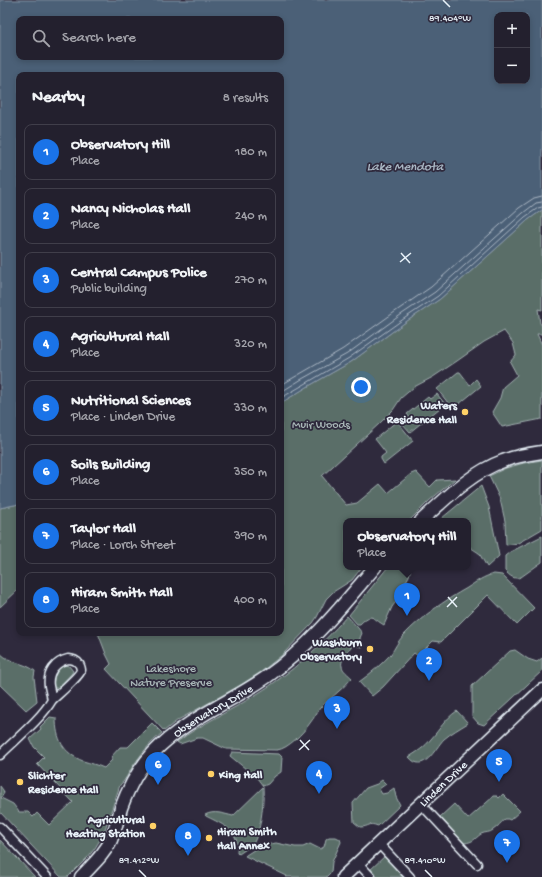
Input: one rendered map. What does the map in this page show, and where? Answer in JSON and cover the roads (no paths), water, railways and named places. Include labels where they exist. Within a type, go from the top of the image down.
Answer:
[{"type":"street","points":[[424,518],[465,483],[489,467],[513,457],[542,452]]},
{"type":"street","name":"Observatory Drive","points":[[81,877],[102,855],[110,840],[131,786],[152,754],[180,729],[253,686],[296,654],[333,616],[373,570]]},
{"type":"street","points":[[0,754],[47,709],[52,700],[79,674],[81,670],[80,665],[75,660],[68,659],[60,662],[51,671],[48,684],[52,700]]},
{"type":"street","name":"Linden Drive","points":[[343,877],[542,690]]},
{"type":"street","points":[[421,804],[477,864]]},
{"type":"street","points":[[0,827],[47,877]]},
{"type":"street","points":[[378,844],[410,877]]},
{"type":"street","points":[[358,863],[371,877]]},
{"type":"water","name":"Lake Mendota","points":[[0,0],[542,0],[542,210],[528,220],[440,299],[351,362],[284,401],[284,72],[16,72],[16,505],[0,508]]},
{"type":"place","name":"Waters Residence Hall","points":[[465,412]]},
{"type":"place","name":"Observatory Hill","points":[[407,616]]},
{"type":"place","name":"Washburn Observatory","points":[[370,649]]},
{"type":"place","name":"Nancy Nicholas Hall","points":[[429,681]]},
{"type":"place","name":"Central Campus Police","points":[[337,729]]},
{"type":"place","name":"King Hall","points":[[211,774]]},
{"type":"place","name":"Slichter Residence Hall","points":[[20,782]]},
{"type":"place","name":"Nutritional Sciences","points":[[499,782]]},
{"type":"place","name":"Soils Building","points":[[158,785]]},
{"type":"place","name":"Agricultural Hall","points":[[319,794]]},
{"type":"place","name":"Agricultural Heating Station","points":[[153,826]]},
{"type":"place","name":"Hiram Smith Hall Annex","points":[[209,838]]},
{"type":"place","name":"Hiram Smith Hall","points":[[188,856]]},
{"type":"place","name":"Taylor Hall","points":[[507,863]]},
{"type":"park label","name":"Muir Woods","points":[[321,424]]},
{"type":"park label","name":"Lakeshore Nature Preserve","points":[[171,675]]}]
